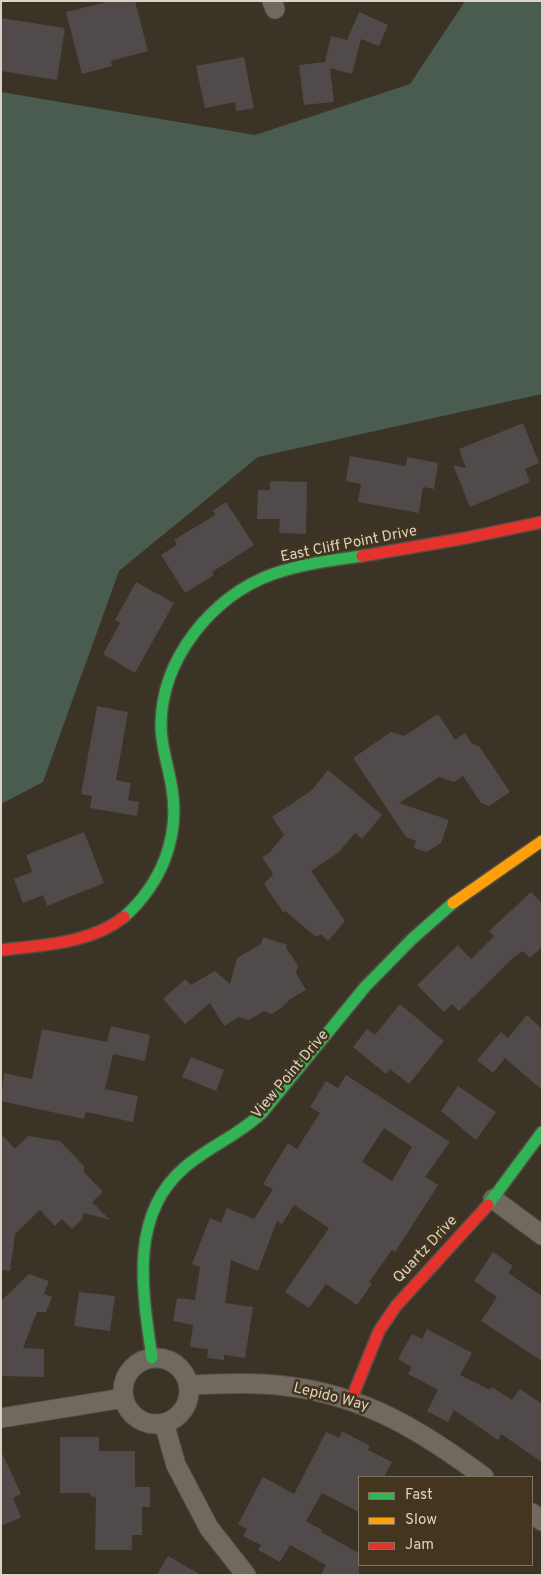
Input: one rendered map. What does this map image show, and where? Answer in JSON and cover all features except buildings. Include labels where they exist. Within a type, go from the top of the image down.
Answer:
[{"type":"street","name":"East Cliff Point Drive","points":[[1,950],[81,938],[110,928],[134,908],[154,884],[168,854],[174,822],[173,789],[164,759],[161,723],[172,670],[191,638],[214,610],[239,591],[269,576],[304,566],[435,544],[542,522]]},
{"type":"street","name":"View Point Drive","points":[[152,1358],[142,1268],[144,1243],[152,1215],[166,1188],[189,1163],[240,1132],[262,1114],[349,1005],[434,918],[481,881],[542,842]]},
{"type":"street","name":"Quartz Drive","points":[[351,1400],[379,1331],[396,1306],[493,1199],[517,1163],[542,1132]]},
{"type":"street","points":[[493,1199],[542,1235]]},
{"type":"street","points":[[152,1358],[168,1360],[178,1365],[185,1374],[189,1385],[188,1400],[183,1410],[175,1418],[164,1423],[150,1423],[139,1419],[131,1412],[124,1398],[123,1390],[126,1378],[132,1368],[141,1361],[152,1358]]},
{"type":"street","name":"Lepido Way","points":[[189,1385],[286,1386],[351,1400],[380,1411],[415,1429],[440,1444],[483,1476]]},
{"type":"street","points":[[1,1418],[124,1398]]},
{"type":"street","points":[[164,1423],[176,1465],[209,1528],[246,1575]]},
{"type":"green space","points":[[465,1],[542,1],[542,394],[258,457],[119,571],[43,782],[1,804],[1,92],[255,135],[410,84]]},
{"type":"traffic: fast","points":[[124,917],[137,904],[158,875],[170,842],[174,807],[161,726],[163,701],[170,677],[180,654],[194,633],[211,614],[251,584],[273,574],[295,568],[362,556]]},
{"type":"traffic: fast","points":[[152,1358],[145,1308],[144,1257],[147,1232],[154,1209],[166,1187],[193,1161],[262,1113],[365,987],[412,939],[453,903]]},
{"type":"traffic: fast","points":[[488,1205],[542,1132]]},
{"type":"traffic: slow","points":[[453,903],[542,841]]},
{"type":"traffic: jam","points":[[362,556],[466,538],[542,522]]},
{"type":"traffic: jam","points":[[1,950],[65,942],[81,938],[111,926],[124,917]]},
{"type":"traffic: jam","points":[[351,1400],[379,1331],[396,1306],[488,1205]]}]
